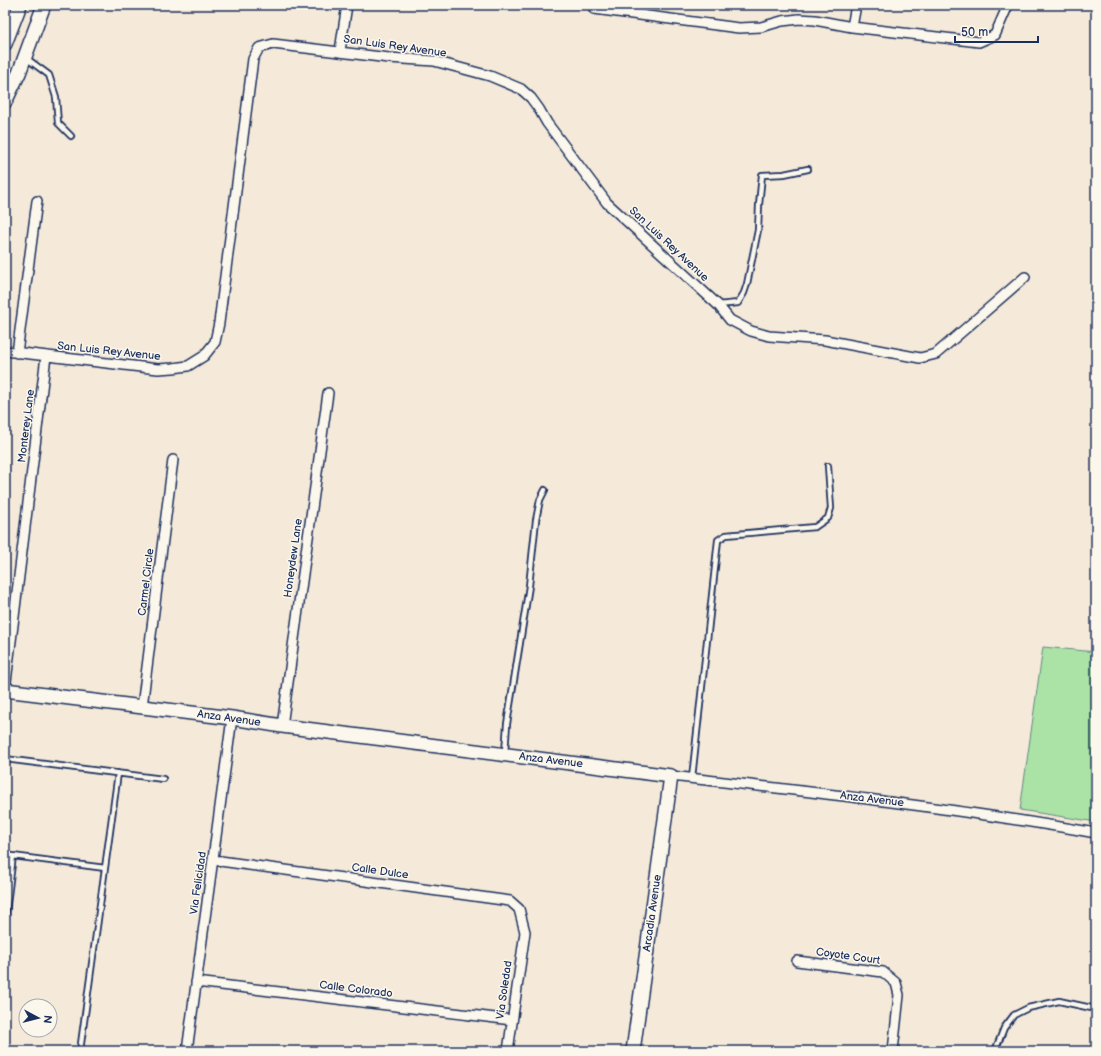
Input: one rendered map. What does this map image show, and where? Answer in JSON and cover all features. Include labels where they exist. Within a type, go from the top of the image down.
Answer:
[{"type":"street","points":[[5,44],[20,5]]},
{"type":"street","points":[[5,102],[24,58],[44,5]]},
{"type":"street","points":[[340,51],[346,5]]},
{"type":"street","points":[[852,27],[856,5]]},
{"type":"street","points":[[594,9],[739,28],[761,27],[782,21],[799,19],[815,20],[852,27],[979,42],[995,35],[1008,5]]},
{"type":"street","name":"San Luis Rey Avenue","points":[[5,352],[158,369],[188,366],[204,356],[215,342],[219,323],[253,59],[259,48],[273,44],[389,58],[434,61],[490,76],[521,89],[535,104],[547,124],[607,203],[718,305],[730,320],[751,331],[769,336],[825,340],[920,358],[936,354],[1025,277]]},
{"type":"street","points":[[17,353],[37,201]]},
{"type":"street","name":"Monterey Lane","points":[[5,690],[46,356]]},
{"type":"street","name":"Honeydew Lane","points":[[282,726],[328,393]]},
{"type":"street","name":"Carmel Circle","points":[[142,707],[173,460]]},
{"type":"street","name":"Anza Avenue","points":[[5,690],[232,718],[504,755],[919,805],[1096,832]]},
{"type":"street","name":"Via Felicidad","points":[[187,1051],[232,718]]},
{"type":"street","name":"Arcadia Avenue","points":[[633,1051],[671,776]]},
{"type":"street","name":"Calle Dulce","points":[[213,860],[510,901],[519,909],[524,932]]},
{"type":"street","name":"Via Soledad","points":[[508,1051],[524,932]]},
{"type":"street","name":"Coyote Court","points":[[797,961],[882,972],[896,983],[899,995],[893,1051]]},
{"type":"street","name":"Calle Colorado","points":[[196,982],[512,1020]]},
{"type":"lane","points":[[24,58],[41,68],[49,75],[56,97],[58,123],[71,136]]},
{"type":"lane","points":[[718,305],[738,302],[744,294],[758,230],[762,175],[784,174],[808,169]]},
{"type":"lane","points":[[692,778],[718,540],[726,535],[815,527],[828,518],[831,508],[828,466]]},
{"type":"lane","points":[[504,755],[508,716],[529,586],[536,520],[540,500],[545,490]]},
{"type":"lane","points":[[5,759],[163,778]]},
{"type":"lane","points":[[80,1051],[118,773]]},
{"type":"lane","points":[[5,855],[105,868]]},
{"type":"lane","points":[[5,920],[13,856]]},
{"type":"lane","points":[[995,1051],[1004,1028],[1014,1015],[1028,1008],[1059,1001],[1096,1009]]},
{"type":"green space","points":[[1043,647],[1096,652],[1096,822],[1020,810]]}]
